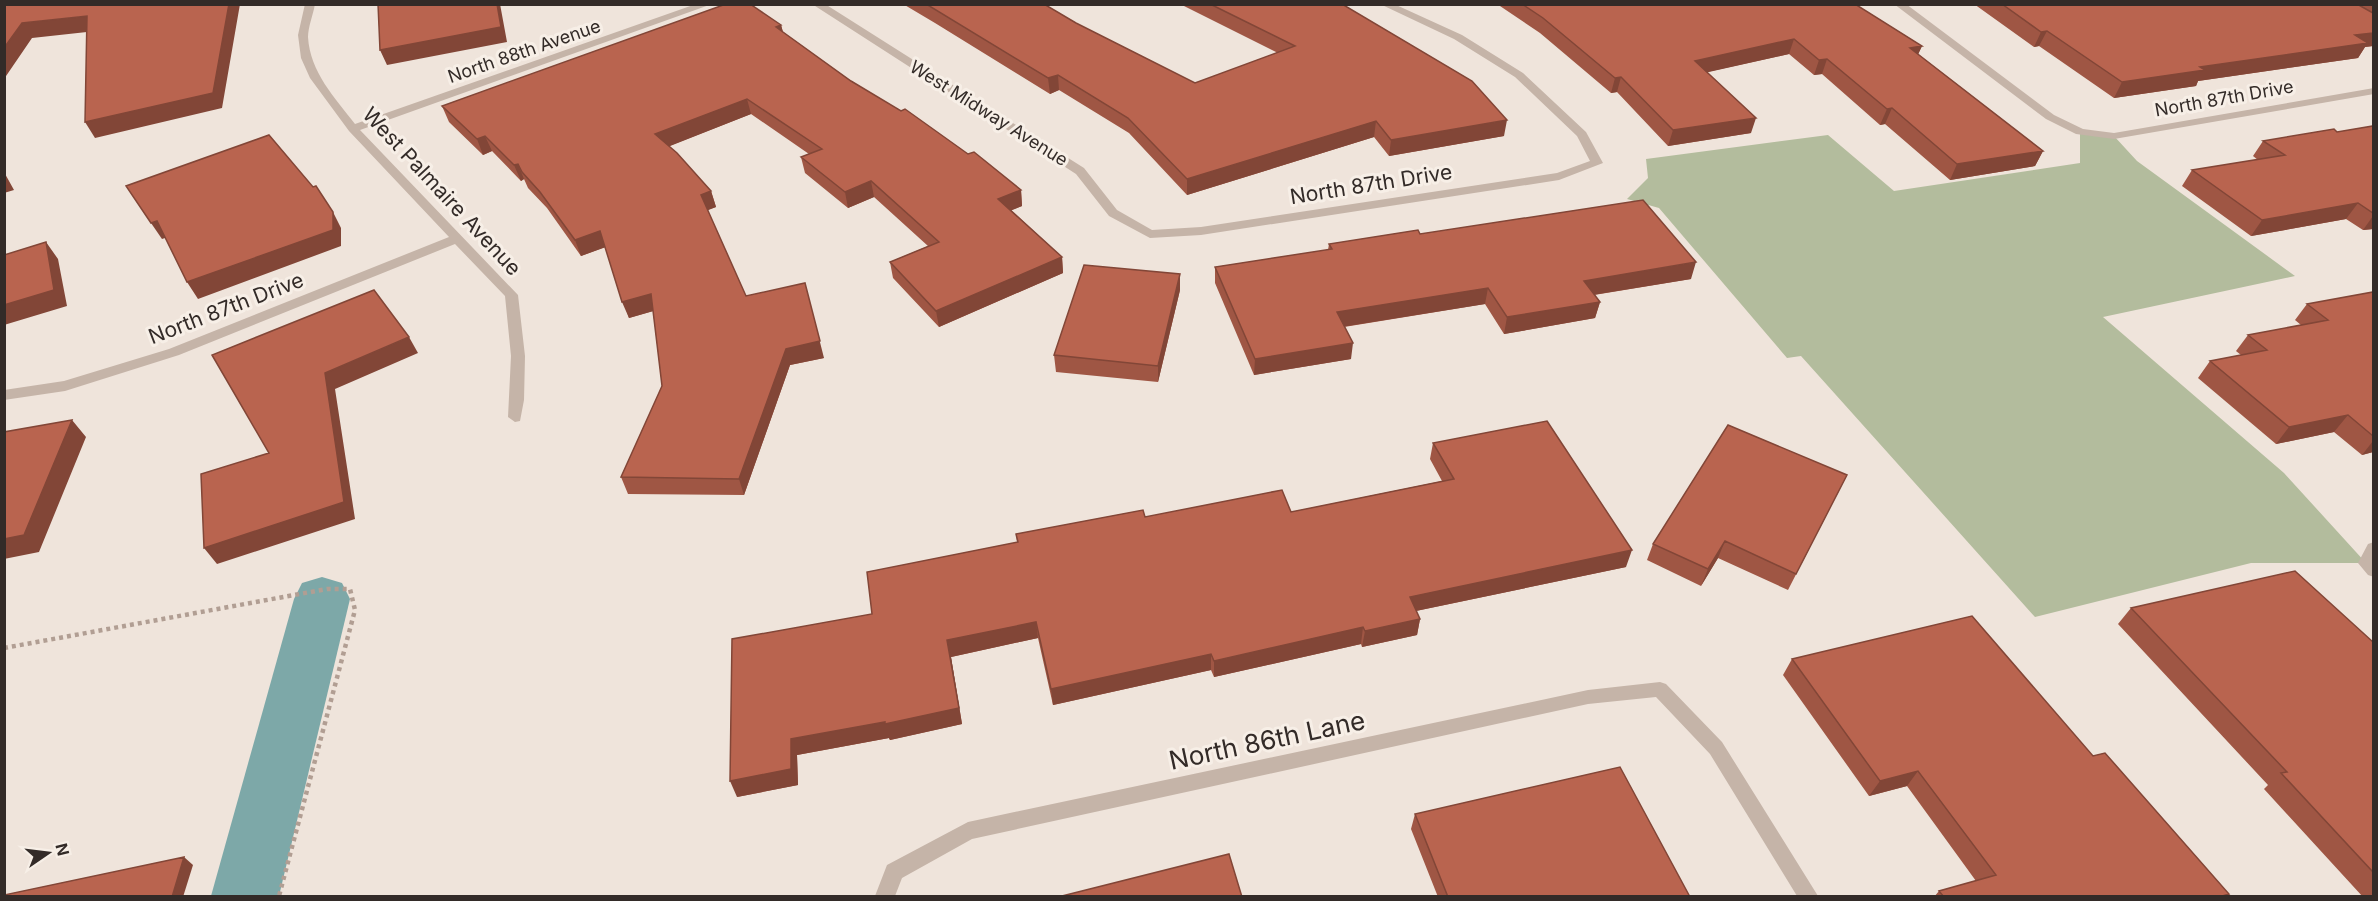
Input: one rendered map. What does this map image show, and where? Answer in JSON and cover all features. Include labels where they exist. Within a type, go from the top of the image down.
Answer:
[{"type":"street","name":"West Palmaire Avenue","points":[[310,4],[303,36],[306,58],[315,78],[352,129],[511,295],[518,328],[520,364],[514,417]]},
{"type":"street","name":"North 88th Avenue","points":[[352,129],[707,4]]},
{"type":"street","name":"West Midway Avenue","points":[[817,4],[1080,171],[1113,213],[1150,234]]},
{"type":"street","name":"North 87th Drive","points":[[1150,234],[1201,231],[1559,176],[1597,163],[1582,134],[1519,75],[1458,37],[1385,4]]},
{"type":"street","name":"North 87th Drive","points":[[1899,4],[2050,117],[2080,132],[2114,136],[2373,91]]},
{"type":"street","name":"North 87th Drive","points":[[4,395],[65,386],[174,352],[456,239]]},
{"type":"street","name":"North 86th Lane","points":[[885,897],[894,872],[968,831],[1588,696],[1660,689],[1716,748],[1808,897]]},
{"type":"path","points":[[4,648],[327,589],[350,589],[355,610],[279,897]]},
{"type":"green space","points":[[2080,132],[2114,136],[2137,161],[2295,276],[2103,317],[2284,473],[2366,563],[2251,563],[2035,617],[1801,356],[1787,358],[1659,208],[1627,199],[1648,178],[1646,159],[1828,135],[1894,191],[2080,163]]},
{"type":"building","points":[[4,4],[229,4],[213,93],[85,122],[87,16],[22,23],[4,48]]},
{"type":"building","points":[[378,4],[497,4],[501,27],[380,50]]},
{"type":"building","points":[[726,4],[750,4],[781,25],[776,27],[851,81],[901,111],[905,109],[968,154],[974,152],[1021,190],[998,199],[1062,257],[936,311],[890,262],[939,242],[871,181],[845,192],[801,157],[822,149],[747,99],[655,134],[677,153],[711,191],[701,195],[746,296],[805,283],[820,341],[786,349],[739,479],[621,477],[662,386],[651,294],[622,302],[600,231],[575,240],[518,164],[514,165],[485,136],[477,139],[442,106]]},
{"type":"building","points":[[926,4],[1044,4],[1076,23],[1195,83],[1295,46],[1210,4],[1342,4],[1472,81],[1507,120],[1391,140],[1376,121],[1187,179],[1128,118],[1058,75],[1048,78]]},
{"type":"building","points":[[1522,4],[1855,4],[1922,46],[1910,48],[2043,151],[1957,164],[1892,108],[1887,109],[1827,59],[1819,60],[1794,39],[1695,61],[1756,118],[1673,130],[1621,77],[1615,78],[1543,18]]},
{"type":"building","points":[[2002,4],[2357,4],[2373,13],[2373,33],[2355,35],[2368,43],[2200,67],[2205,70],[2122,82],[2047,31],[2041,32]]},
{"type":"building","points":[[2373,126],[2373,213],[2358,203],[2262,220],[2192,170],[2285,155],[2263,141],[2334,129],[2337,132]]},
{"type":"building","points":[[269,135],[313,187],[316,186],[333,212],[333,230],[187,282],[157,221],[151,223],[126,186]]},
{"type":"building","points":[[1643,200],[1696,262],[1584,281],[1600,302],[1507,317],[1488,288],[1337,312],[1353,343],[1255,359],[1215,267],[1332,249],[1329,244],[1418,230],[1420,234]]},
{"type":"building","points":[[46,242],[54,290],[4,305],[4,255]]},
{"type":"building","points":[[1084,265],[1180,274],[1158,366],[1054,355]]},
{"type":"building","points":[[374,290],[409,337],[325,373],[344,502],[204,548],[201,474],[269,453],[212,355]]},
{"type":"building","points":[[2373,292],[2373,436],[2348,415],[2289,427],[2210,361],[2267,350],[2248,335],[2328,320],[2307,304]]},
{"type":"building","points":[[72,420],[24,535],[4,539],[4,432]]},
{"type":"building","points":[[1547,421],[1632,550],[1410,597],[1420,619],[1365,631],[1363,627],[1214,661],[1211,654],[1051,689],[1036,622],[947,640],[959,708],[885,724],[885,722],[791,739],[791,769],[730,781],[732,639],[872,614],[867,572],[1018,542],[1016,534],[1143,510],[1145,517],[1282,490],[1291,512],[1454,479],[1433,443]]},
{"type":"building","points":[[1728,425],[1847,475],[1796,574],[1725,541],[1708,569],[1653,544]]},
{"type":"building","points":[[2295,571],[2373,642],[2373,872],[2281,773],[2287,772],[2131,608]]},
{"type":"building","points":[[1972,616],[2093,756],[2105,753],[2229,894],[2219,897],[1944,897],[1939,891],[1996,875],[1918,771],[1880,781],[1792,659]]},
{"type":"building","points":[[1620,767],[1690,897],[1448,897],[1415,814]]},
{"type":"building","points":[[1229,854],[1242,897],[1058,897]]},
{"type":"building","points":[[184,857],[172,897],[4,897],[4,895]]},
{"type":"waterway","points":[[245,896],[322,599]]}]
